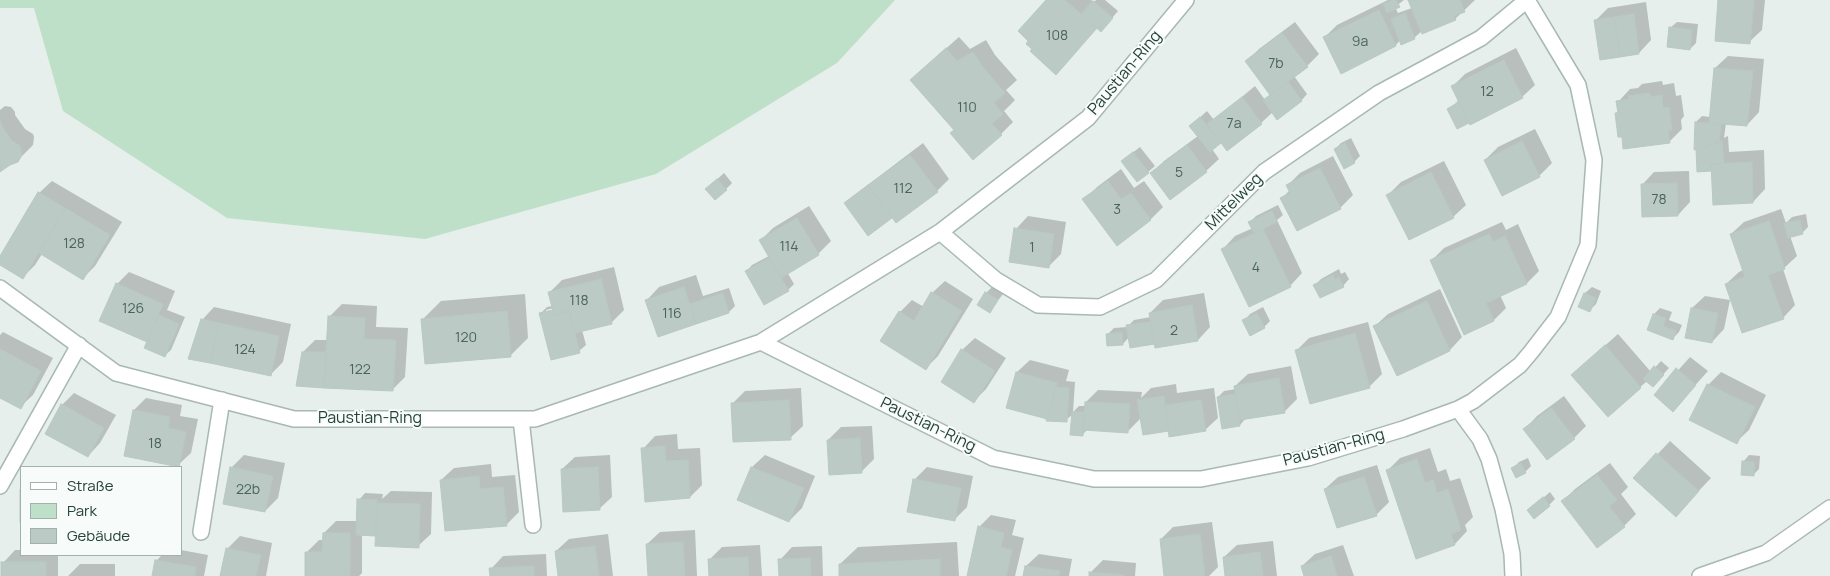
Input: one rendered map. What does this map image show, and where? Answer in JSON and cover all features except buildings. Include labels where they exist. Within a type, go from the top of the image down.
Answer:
[{"type":"street","name":"Paustian-Ring","points":[[0,288],[116,373],[294,419],[534,419],[761,342],[940,232],[1088,118],[1186,0]]},
{"type":"street","name":"Paustian-Ring","points":[[761,342],[994,458],[1094,480],[1201,479],[1308,458],[1403,429],[1458,409],[1520,365],[1531,352],[1558,317],[1588,245],[1594,160],[1578,84],[1527,0]]},
{"type":"street","name":"Mittelweg","points":[[940,232],[996,280],[1038,305],[1100,307],[1156,280],[1264,172],[1379,92],[1481,38],[1527,0]]},
{"type":"street","points":[[0,486],[79,345]]},
{"type":"street","points":[[201,532],[222,400]]},
{"type":"street","points":[[1458,409],[1480,439],[1489,459],[1503,509],[1512,554],[1514,576]]},
{"type":"street","points":[[522,419],[533,525]]},
{"type":"street","points":[[1700,576],[1766,553],[1830,508]]},
{"type":"green space","points":[[0,0],[895,0],[837,63],[656,174],[425,239],[227,218],[63,111],[34,8],[0,8]]}]
